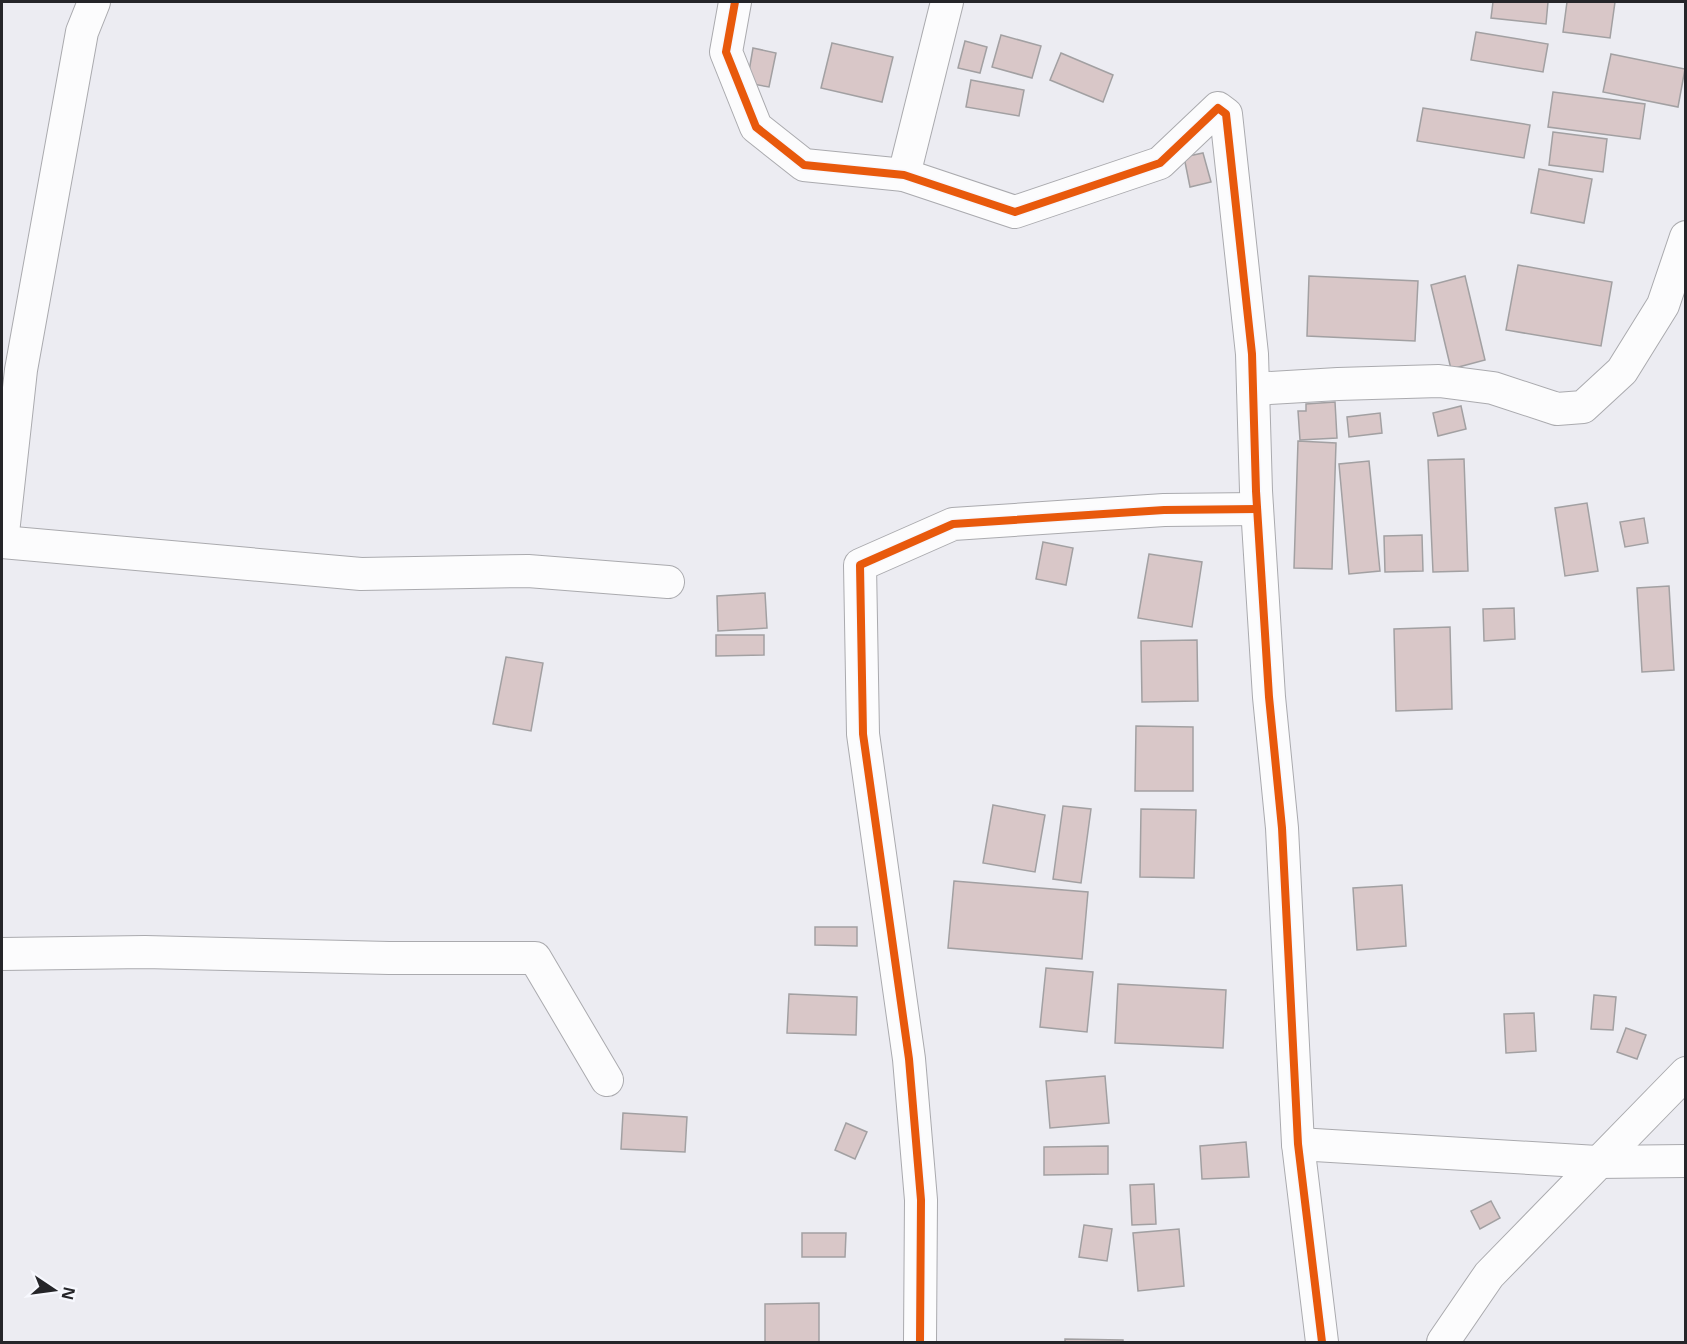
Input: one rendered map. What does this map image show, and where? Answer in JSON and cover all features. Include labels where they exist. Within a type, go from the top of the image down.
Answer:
[{"type":"street","points":[[93,2],[82,32],[21,370],[2,542],[361,574],[528,571],[668,582]]},
{"type":"street","points":[[735,2],[726,52],[756,127],[804,165],[904,175],[1015,212],[1160,163],[1218,108],[1226,114],[1252,354],[1257,509],[1269,698],[1282,828],[1298,1144],[1322,1342]]},
{"type":"street","points":[[904,175],[947,2]]},
{"type":"street","points":[[1253,389],[1439,381],[1493,388],[1557,409],[1583,407],[1622,371],[1663,304],[1686,237]]},
{"type":"street","points":[[920,1342],[921,1200],[909,1059],[863,734],[860,566],[953,524],[1164,510],[1257,509]]},
{"type":"street","points":[[2,954],[145,952],[389,958],[535,958],[607,1080]]},
{"type":"street","points":[[1443,1342],[1489,1275],[1686,1073]]},
{"type":"street","points":[[1298,1144],[1597,1162],[1686,1161]]},
{"type":"building","points":[[1493,2],[1548,2],[1546,24],[1491,18]]},
{"type":"building","points":[[1567,2],[1615,2],[1610,38],[1563,32]]},
{"type":"building","points":[[1476,32],[1548,44],[1543,72],[1471,60]]},
{"type":"building","points":[[1001,35],[1041,46],[1032,78],[992,67]]},
{"type":"building","points":[[965,41],[987,47],[980,73],[958,68]]},
{"type":"building","points":[[832,43],[893,57],[882,102],[821,88]]},
{"type":"building","points":[[753,48],[776,53],[769,87],[747,83]]},
{"type":"building","points":[[1061,53],[1113,75],[1103,102],[1050,80]]},
{"type":"building","points":[[1611,54],[1685,69],[1678,107],[1603,92]]},
{"type":"building","points":[[971,80],[1024,90],[1019,116],[966,107]]},
{"type":"building","points":[[1553,92],[1645,104],[1640,139],[1548,127]]},
{"type":"building","points":[[1423,108],[1530,125],[1524,158],[1417,141]]},
{"type":"building","points":[[1553,132],[1607,139],[1603,172],[1549,165]]},
{"type":"building","points":[[1203,153],[1211,182],[1190,187],[1184,157]]},
{"type":"building","points":[[1539,169],[1592,179],[1584,223],[1531,213]]},
{"type":"building","points":[[1518,265],[1612,282],[1601,346],[1506,330]]},
{"type":"building","points":[[1309,276],[1418,281],[1415,341],[1307,336]]},
{"type":"building","points":[[1465,276],[1485,360],[1451,369],[1431,285]]},
{"type":"building","points":[[1335,402],[1337,438],[1300,440],[1298,411],[1306,411],[1306,404]]},
{"type":"building","points":[[1461,406],[1466,429],[1438,436],[1433,413]]},
{"type":"building","points":[[1380,413],[1382,433],[1349,437],[1347,417]]},
{"type":"building","points":[[1298,441],[1336,443],[1332,569],[1294,568]]},
{"type":"building","points":[[1464,459],[1468,571],[1433,572],[1428,460]]},
{"type":"building","points":[[1369,461],[1380,571],[1349,574],[1339,464]]},
{"type":"building","points":[[1587,503],[1598,571],[1565,576],[1555,508]]},
{"type":"building","points":[[1644,518],[1648,543],[1625,547],[1620,522]]},
{"type":"building","points":[[1422,535],[1423,571],[1385,572],[1384,536]]},
{"type":"building","points":[[1043,542],[1073,548],[1066,585],[1036,579]]},
{"type":"building","points":[[1149,554],[1202,562],[1192,627],[1138,618]]},
{"type":"building","points":[[1669,586],[1674,670],[1642,672],[1637,588]]},
{"type":"building","points":[[765,593],[767,628],[718,631],[717,596]]},
{"type":"building","points":[[1514,608],[1515,639],[1484,641],[1483,609]]},
{"type":"building","points":[[1450,627],[1452,709],[1396,711],[1394,629]]},
{"type":"building","points":[[716,635],[764,635],[764,655],[716,656]]},
{"type":"building","points":[[1197,640],[1198,701],[1142,702],[1141,641]]},
{"type":"building","points":[[506,657],[543,663],[531,731],[493,724]]},
{"type":"building","points":[[1136,726],[1193,727],[1193,791],[1135,791]]},
{"type":"building","points":[[993,805],[1045,815],[1035,872],[983,863]]},
{"type":"building","points":[[1063,806],[1091,809],[1081,883],[1053,879]]},
{"type":"building","points":[[1141,809],[1196,810],[1194,878],[1140,877]]},
{"type":"building","points":[[954,881],[1088,892],[1082,959],[948,948]]},
{"type":"building","points":[[1402,885],[1406,946],[1357,950],[1353,888]]},
{"type":"building","points":[[815,927],[857,927],[857,946],[815,945]]},
{"type":"building","points":[[1046,968],[1093,972],[1087,1032],[1040,1027]]},
{"type":"building","points":[[1118,984],[1226,990],[1223,1048],[1115,1043]]},
{"type":"building","points":[[789,994],[857,997],[856,1035],[787,1033]]},
{"type":"building","points":[[1594,995],[1616,997],[1613,1030],[1591,1029]]},
{"type":"building","points":[[1534,1013],[1536,1051],[1506,1053],[1504,1014]]},
{"type":"building","points":[[1626,1028],[1646,1035],[1637,1059],[1617,1052]]},
{"type":"building","points":[[1105,1076],[1109,1123],[1050,1128],[1046,1081]]},
{"type":"building","points":[[623,1113],[687,1117],[685,1152],[621,1149]]},
{"type":"building","points":[[846,1123],[867,1132],[855,1159],[835,1150]]},
{"type":"building","points":[[1246,1142],[1249,1177],[1202,1179],[1200,1146]]},
{"type":"building","points":[[1108,1146],[1108,1174],[1044,1175],[1044,1147]]},
{"type":"building","points":[[1154,1184],[1156,1224],[1132,1225],[1130,1185]]},
{"type":"building","points":[[1491,1201],[1500,1218],[1480,1229],[1471,1211]]},
{"type":"building","points":[[1084,1225],[1112,1229],[1107,1261],[1079,1257]]},
{"type":"building","points":[[1179,1229],[1184,1286],[1138,1291],[1133,1233]]},
{"type":"building","points":[[802,1233],[846,1233],[845,1257],[802,1257]]},
{"type":"building","points":[[819,1303],[819,1342],[765,1342],[765,1304]]},
{"type":"building","points":[[1065,1339],[1123,1340],[1123,1342],[1065,1342]]},
{"type":"cycle path","points":[[735,2],[726,52],[756,127],[804,165],[904,175],[1015,212],[1160,163],[1218,108],[1226,114],[1252,354],[1256,491],[1269,697],[1282,828],[1298,1144],[1322,1342]]},
{"type":"cycle path","points":[[920,1342],[921,1200],[909,1059],[863,734],[860,565],[953,524],[1164,510],[1257,509]]}]
